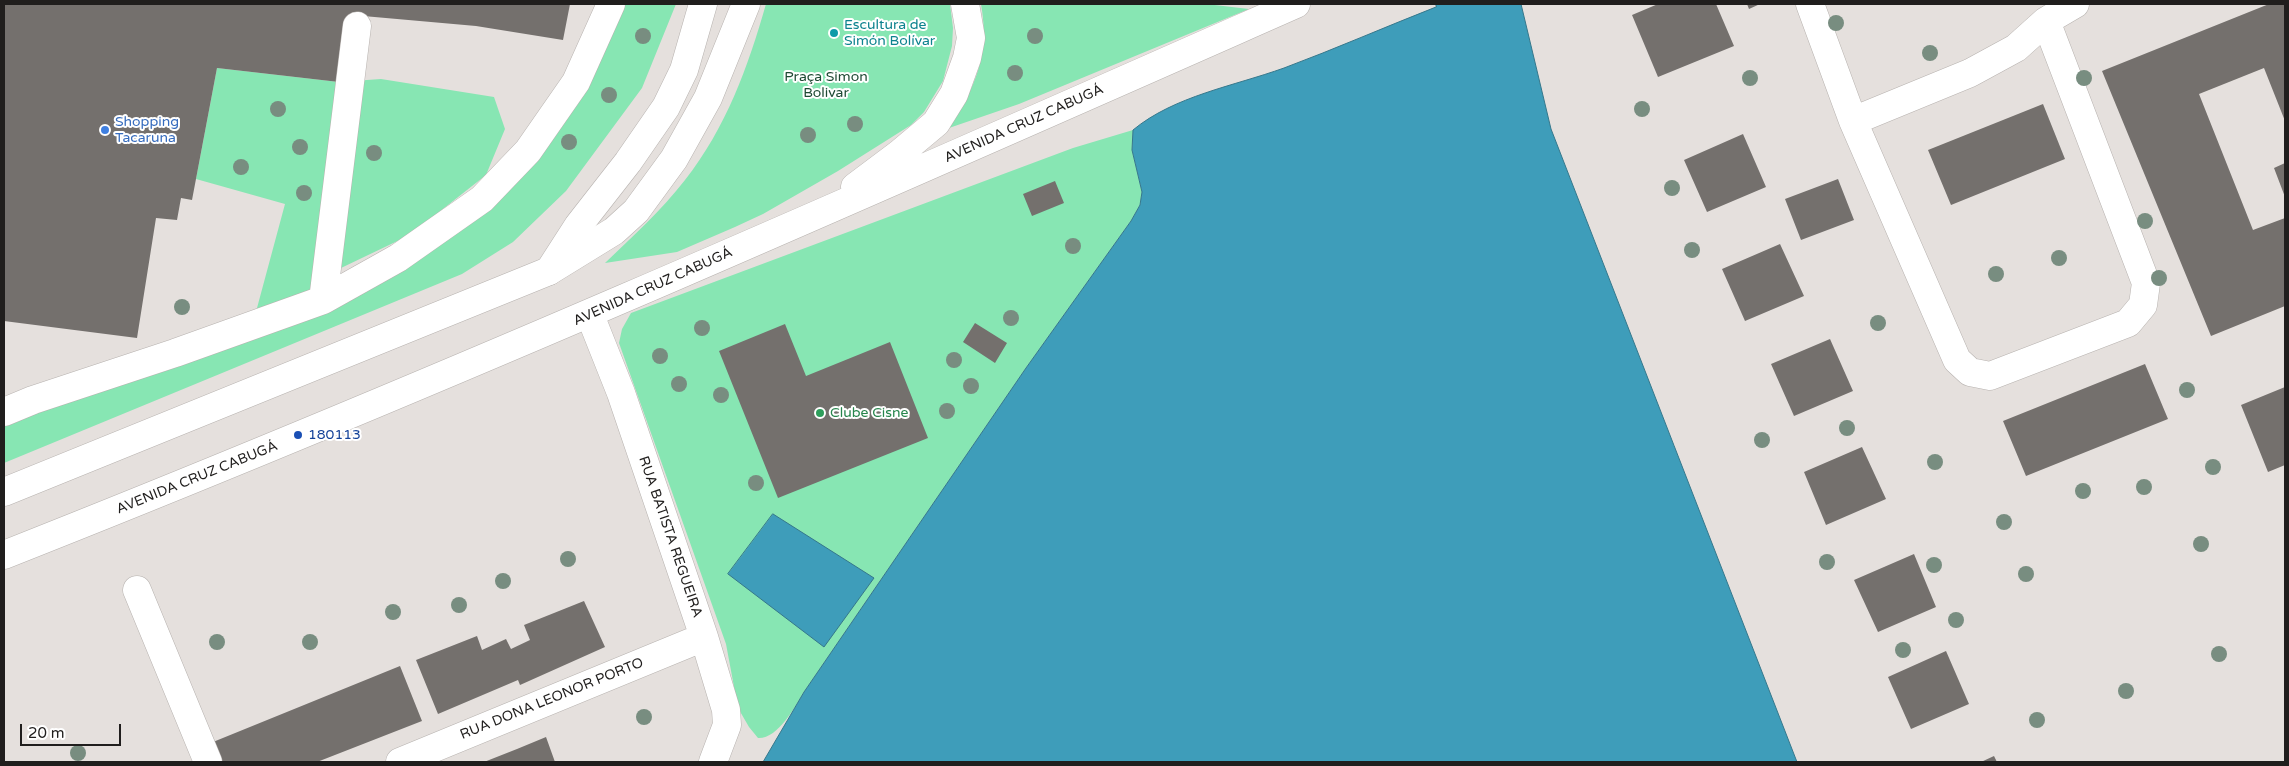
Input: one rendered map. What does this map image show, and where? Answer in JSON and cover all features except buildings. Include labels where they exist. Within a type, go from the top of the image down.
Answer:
[{"type":"main road","points":[[4,412],[33,400],[176,353],[323,300],[398,258],[489,192],[528,151],[576,82],[611,4]]},
{"type":"main road","points":[[549,271],[578,226],[628,162],[666,107],[684,70],[702,4]]},
{"type":"main road","points":[[4,492],[549,271],[614,232],[636,211],[674,159],[708,98],[746,4]]},
{"type":"main road","points":[[816,216],[899,154],[936,123],[954,94],[967,58],[971,38],[965,4]]},
{"type":"main road","name":"AVENIDA CRUZ CABUGÁ","points":[[4,556],[250,458],[590,315],[1296,4]]},
{"type":"main road","points":[[1810,4],[1853,121],[1957,360],[1970,372],[1990,376],[2128,323],[2143,305],[2146,282],[2046,21]]},
{"type":"main road","points":[[1853,121],[1970,73],[2016,48],[2046,21],[2075,4]]},
{"type":"main road","points":[[323,300],[357,26]]},
{"type":"main road","name":"RUA BATISTA REGUEIRA","points":[[590,315],[621,393],[704,637],[726,710],[726,726],[713,762]]},
{"type":"main road","points":[[137,590],[208,762]]},
{"type":"main road","name":"RUA DONA LEONOR PORTO","points":[[400,762],[704,637]]},
{"type":"green space","points":[[615,4],[676,4],[642,88],[566,191],[513,242],[462,274],[4,463],[4,421],[250,334],[285,204],[196,179],[217,68],[339,82],[381,79],[494,97],[505,129],[486,175],[410,235],[341,268],[326,299],[496,195]]},
{"type":"green space","name":"Praça Simon Bolivar","points":[[766,4],[950,4],[953,28],[952,46],[943,81],[924,112],[911,125],[838,171],[763,214],[677,252],[605,263],[666,202],[700,160],[734,96],[752,51]]},
{"type":"green space","points":[[981,4],[1206,4],[1249,9],[1019,104],[949,128],[967,98],[982,54],[984,39]]},
{"type":"green space","name":"Clube Cisne","points":[[1133,130],[1132,150],[1142,192],[1140,205],[1131,221],[1026,368],[791,713],[779,728],[765,737],[758,738],[738,708],[726,644],[619,343],[622,329],[631,313],[1073,148]]},
{"type":"water","points":[[1436,4],[1521,4],[1551,129],[1797,762],[763,762],[804,692],[1026,368],[1131,221],[1140,205],[1142,192],[1132,150],[1133,130],[1149,118],[1186,100],[1303,61],[1436,7]]},
{"type":"water","points":[[773,514],[874,578],[824,647],[728,574]]},
{"type":"place","name":"Escultura de Simón Bolívar","points":[[834,33]]},
{"type":"place","name":"Shopping Tacaruna","points":[[105,130]]},
{"type":"place","name":"Clube Cisne","points":[[820,413]]},
{"type":"place","name":"180113","points":[[298,435]]}]
